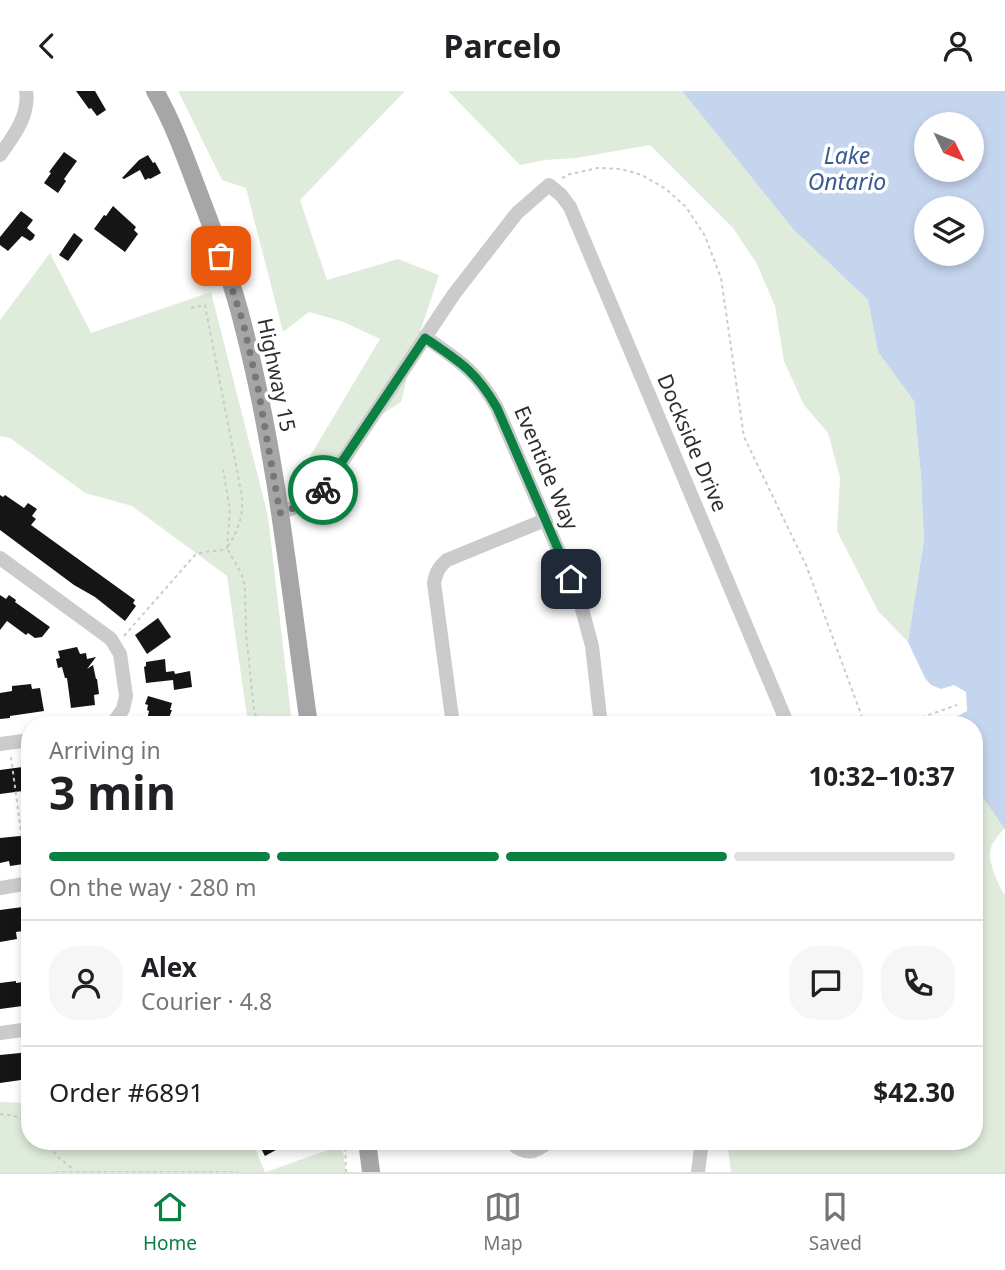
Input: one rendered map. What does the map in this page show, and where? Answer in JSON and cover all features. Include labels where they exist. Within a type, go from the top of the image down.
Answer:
[{"type":"main road","name":"Highway 15","points":[[155,91],[186,159],[243,322],[258,388],[280,513],[308,716]]},
{"type":"main road","points":[[368,1150],[371,1172]]},
{"type":"street","points":[[0,155],[19,128],[26,91]]},
{"type":"street","points":[[280,513],[304,505],[328,483],[454,294],[517,213],[549,185]]},
{"type":"street","name":"Dockside Drive","points":[[549,185],[570,207],[784,716]]},
{"type":"street","name":"Eventide Way","points":[[425,338],[476,376],[497,408],[579,598],[592,646],[600,716]]},
{"type":"street","points":[[452,716],[434,583],[436,573],[447,560],[545,520]]},
{"type":"street","points":[[0,558],[111,639],[120,655],[126,696],[118,716]]},
{"type":"street","points":[[0,888],[21,885]]},
{"type":"street","points":[[0,1033],[21,1030]]},
{"type":"street","points":[[519,1150],[536,1150]]},
{"type":"street","points":[[698,1172],[701,1150]]},
{"type":"path","points":[[549,185],[570,174],[598,168],[621,169],[642,175],[686,207],[705,236],[721,278],[744,437],[806,565],[861,716]]},
{"type":"path","points":[[115,646],[194,556],[201,552],[227,548],[238,531],[243,513],[205,305],[191,308]]},
{"type":"path","points":[[223,470],[230,509],[227,548],[242,575],[245,587],[246,633],[256,716]]},
{"type":"path","points":[[926,716],[957,705]]},
{"type":"path","points":[[4,743],[21,839]]},
{"type":"path","points":[[0,1114],[21,1119]]},
{"type":"path","points":[[52,1150],[75,1171]]},
{"type":"path","points":[[345,1150],[346,1172]]},
{"type":"path","points":[[55,1172],[238,1172]]},
{"type":"green space","points":[[178,91],[405,91],[300,200],[327,280],[398,259],[439,275],[414,350],[401,402],[354,433],[317,487],[300,473],[380,339],[341,321],[309,312],[283,332],[246,188],[222,180]]},
{"type":"green space","points":[[448,91],[682,91],[793,229],[868,300],[878,352],[914,401],[924,540],[908,642],[878,611],[837,531],[840,477],[828,433],[804,405],[784,361],[775,306],[757,264],[733,228],[650,145],[520,165]]},
{"type":"green space","points":[[50,253],[91,333],[211,292],[268,516],[291,716],[247,716],[227,576],[132,506],[85,493],[10,438],[0,436],[0,320]]},
{"type":"green space","points":[[983,788],[1005,828],[992,844],[990,855],[995,875],[1005,895],[1005,1172],[731,1172],[728,1150],[983,1150]]},
{"type":"green space","points":[[0,1102],[21,1103],[21,1150],[256,1150],[265,1172],[0,1172]]},
{"type":"green space","points":[[328,1150],[343,1150],[346,1172],[266,1172]]},
{"type":"water","name":"Lake Ontario","points":[[682,91],[1005,91],[1005,829],[983,797],[983,716],[958,716],[967,711],[966,692],[954,685],[941,689],[931,685],[908,642],[924,540],[914,401],[878,352],[868,300],[793,229]]},
{"type":"building","points":[[76,91],[95,91],[106,110],[97,116]]},
{"type":"building","points":[[64,152],[77,161],[58,193],[44,183]]},
{"type":"building","points":[[148,155],[161,173],[145,180],[140,170],[122,178],[139,160]]},
{"type":"building","points":[[113,206],[136,227],[134,230],[138,234],[125,252],[94,229]]},
{"type":"building","points":[[21,211],[33,220],[27,228],[35,235],[30,241],[22,236],[8,251],[0,245],[0,237]]},
{"type":"building","points":[[74,233],[83,240],[68,261],[59,255]]},
{"type":"building","points":[[0,495],[5,495],[24,508],[28,503],[37,509],[32,516],[36,519],[31,525],[135,600],[133,603],[136,606],[125,621],[0,530]]},
{"type":"building","points":[[0,595],[6,599],[9,595],[50,627],[42,637],[35,638],[28,633],[26,635],[7,621],[0,630]]},
{"type":"building","points":[[158,618],[171,637],[147,654],[135,635]]},
{"type":"building","points":[[77,647],[80,654],[86,653],[87,659],[96,657],[87,669],[93,665],[99,694],[94,695],[95,705],[71,708],[67,678],[62,667],[58,668],[56,659],[60,658],[58,651]]},
{"type":"building","points":[[165,659],[166,672],[174,671],[175,674],[190,671],[192,687],[174,690],[173,680],[146,683],[146,662]]},
{"type":"building","points":[[31,684],[32,689],[40,688],[44,711],[0,719],[0,693],[12,691],[12,686]]},
{"type":"building","points":[[148,696],[172,703],[172,710],[170,716],[148,716],[148,705],[145,704]]},
{"type":"building","points":[[21,767],[21,791],[0,794],[0,770]]},
{"type":"building","points":[[21,836],[21,864],[10,866],[9,861],[0,863],[0,838]]},
{"type":"building","points":[[21,907],[21,931],[16,932],[17,939],[0,942],[0,910]]},
{"type":"building","points":[[21,982],[21,1006],[0,1009],[0,983]]},
{"type":"building","points":[[21,1053],[21,1080],[0,1083],[0,1055]]},
{"type":"building","points":[[262,1150],[276,1150],[265,1156]]},
{"type":"way so far","points":[[221,256],[243,322],[258,388],[280,513],[304,505],[323,490]]},
{"type":"route","points":[[323,490],[425,338],[462,363],[488,391],[571,579]]}]
